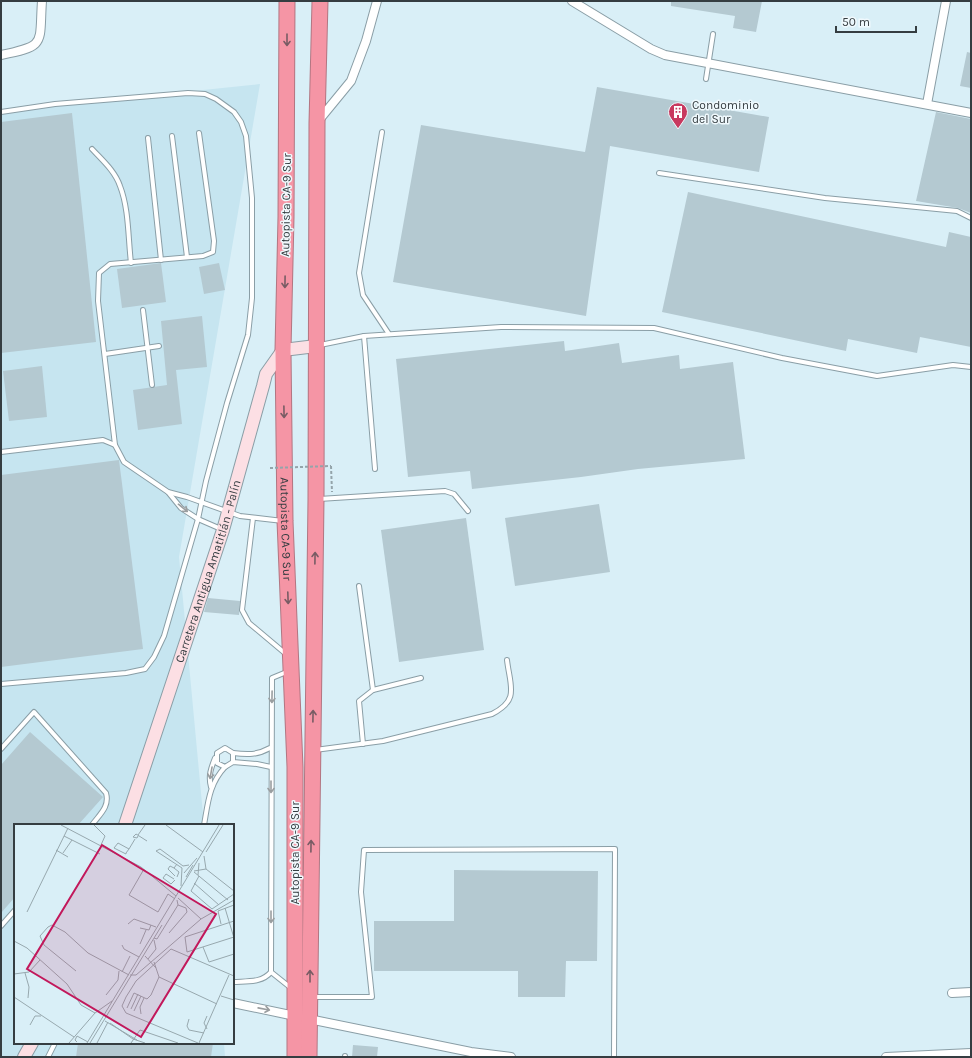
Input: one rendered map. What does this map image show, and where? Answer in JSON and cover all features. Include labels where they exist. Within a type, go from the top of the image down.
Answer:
[{"type":"highway","name":"Autopista CA-9 Sur","points":[[287,1],[286,217],[283,350],[285,521],[295,766],[302,1017],[309,1057]]},
{"type":"highway","name":"Autopista CA-9 Sur","points":[[302,995],[313,750],[316,499],[317,123],[320,1]]},
{"type":"highway","name":"Autopista CA-9 Sur","points":[[295,1057],[302,1017]]},
{"type":"main road","points":[[283,350],[316,346]]},
{"type":"main road","name":"Carretera Antigua Amatitlán - Palín","points":[[125,824],[228,512],[266,374],[283,350]]},
{"type":"main road","points":[[24,1057],[31,1044]]},
{"type":"street","points":[[1,55],[35,46],[40,40],[42,1]]},
{"type":"street","points":[[317,123],[351,81],[366,42],[377,1]]},
{"type":"street","points":[[572,1],[651,49],[665,55],[971,113]]},
{"type":"street","points":[[927,104],[946,1]]},
{"type":"street","points":[[952,993],[971,992]]},
{"type":"street","points":[[234,1003],[471,1052],[511,1057]]},
{"type":"street","points":[[886,1057],[971,1053]]},
{"type":"lane","points":[[706,79],[713,34]]},
{"type":"lane","points":[[1,112],[55,104],[205,94],[216,99],[234,112],[241,122],[246,136],[249,153],[252,198],[252,298],[248,335],[227,403],[206,481],[198,519],[164,636],[154,656],[145,669],[126,673],[1,684]]},
{"type":"lane","points":[[382,132],[359,273],[363,295],[389,334]]},
{"type":"lane","points":[[199,133],[214,245],[211,254],[187,258],[110,264],[99,273],[98,301],[115,445],[124,462],[168,492],[181,508],[198,519],[222,530]]},
{"type":"lane","points":[[172,136],[187,258]]},
{"type":"lane","points":[[148,138],[160,260]]},
{"type":"lane","points":[[92,149],[112,171],[120,184],[131,263]]},
{"type":"lane","points":[[659,173],[826,198],[958,211],[971,218]]},
{"type":"lane","points":[[143,310],[152,385]]},
{"type":"lane","points":[[316,346],[364,336],[500,327],[654,328],[782,358],[877,376],[953,365],[971,367]]},
{"type":"lane","points":[[364,336],[375,469]]},
{"type":"lane","points":[[105,354],[159,346]]},
{"type":"lane","points":[[1,452],[103,440],[115,445]]},
{"type":"lane","points":[[316,499],[445,491],[454,494],[468,511]]},
{"type":"lane","points":[[168,492],[202,502],[228,512],[253,518],[285,521]]},
{"type":"lane","points":[[234,982],[253,981],[267,978],[272,972],[270,748],[272,678],[291,664],[249,623],[242,610],[253,518]]},
{"type":"lane","points":[[359,586],[373,690]]},
{"type":"lane","points":[[313,750],[382,741],[492,714],[505,708],[512,697],[507,660]]},
{"type":"lane","points":[[363,744],[359,701],[373,690],[421,678]]},
{"type":"lane","points":[[1,749],[34,712],[106,793],[108,799],[104,809],[93,824]]},
{"type":"lane","points":[[211,788],[209,780],[211,768],[217,753],[225,748],[233,753],[250,756],[261,753],[270,748]]},
{"type":"lane","points":[[233,753],[233,762]]},
{"type":"lane","points":[[215,758],[217,763],[225,768]]},
{"type":"lane","points":[[204,824],[211,788],[218,775],[225,768],[233,762],[271,767]]},
{"type":"lane","points":[[272,972],[302,995],[372,997],[361,892],[364,850],[615,849],[614,1057]]},
{"type":"lane","points":[[1,926],[14,911]]},
{"type":"lane","points":[[48,1057],[54,1044]]},
{"type":"path","points":[[270,468],[331,466],[332,493]]},
{"type":"shaded area","points":[[260,84],[179,557],[204,824],[14,824],[14,1044],[224,1044],[225,1057],[1,1057],[1,111]]},
{"type":"building","points":[[671,1],[762,1],[756,32],[733,28],[735,16],[671,6]]},
{"type":"building","points":[[967,52],[971,53],[971,88],[960,86]]},
{"type":"building","points":[[597,87],[769,117],[759,172],[610,146],[586,316],[393,282],[421,125],[585,152]]},
{"type":"building","points":[[936,112],[971,119],[971,213],[958,208],[916,201]]},
{"type":"building","points":[[72,113],[96,342],[1,353],[1,122]]},
{"type":"building","points":[[688,192],[946,247],[949,232],[971,237],[971,347],[920,337],[917,353],[848,339],[846,351],[662,312]]},
{"type":"building","points":[[161,263],[166,302],[122,308],[117,269]]},
{"type":"building","points":[[219,263],[225,290],[204,294],[199,267]]},
{"type":"building","points":[[202,316],[207,367],[176,370],[182,424],[138,430],[133,390],[167,385],[161,321]]},
{"type":"building","points":[[564,341],[565,351],[619,343],[622,363],[679,355],[680,369],[733,362],[745,459],[638,469],[472,489],[470,471],[408,477],[396,359]]},
{"type":"building","points":[[42,366],[47,417],[9,421],[3,371]]},
{"type":"building","points":[[119,460],[143,649],[1,667],[1,475]]},
{"type":"building","points":[[599,504],[610,572],[515,586],[505,518]]},
{"type":"building","points":[[466,518],[484,650],[399,662],[381,530]]},
{"type":"building","points":[[208,598],[240,601],[239,615],[204,612]]},
{"type":"building","points":[[30,732],[103,797],[79,824],[14,824],[14,898],[1,913],[1,765]]},
{"type":"building","points":[[454,870],[598,871],[597,961],[566,961],[565,997],[518,997],[518,971],[374,971],[374,921],[454,921]]},
{"type":"building","points":[[78,1044],[213,1044],[211,1057],[76,1057]]},
{"type":"building","points":[[353,1045],[378,1047],[377,1057],[352,1057]]},
{"type":"place","name":"Condominio del Sur","points":[[678,129]]}]
